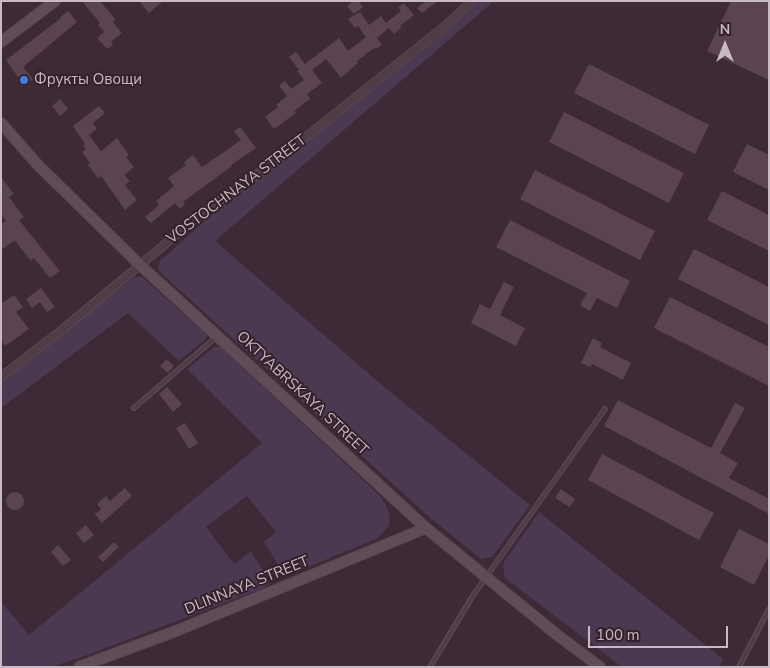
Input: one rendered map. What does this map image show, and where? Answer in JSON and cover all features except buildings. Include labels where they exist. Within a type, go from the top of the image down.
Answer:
[{"type":"street","points":[[1,42],[55,1]]},
{"type":"street","name":"VOSTOCHNAYA STREET","points":[[1,376],[64,328],[204,212],[277,160],[446,26],[472,1]]},
{"type":"street","name":"OKTYABRSKAYA STREET","points":[[1,123],[37,164],[140,265],[426,528],[486,578],[600,667]]},
{"type":"street","name":"DLINNAYA STREET","points":[[79,667],[176,631],[426,528]]},
{"type":"lane","points":[[134,408],[217,336]]},
{"type":"lane","points":[[430,667],[472,597],[605,409]]},
{"type":"lane","points":[[739,667],[769,609]]},
{"type":"shaded area","points":[[478,1],[494,1],[215,241],[383,386],[530,505],[492,557],[481,559],[428,516],[160,272],[158,267],[160,261],[210,216],[446,31]]},
{"type":"shaded area","points":[[134,277],[142,277],[207,335],[206,339],[179,361],[128,313],[1,408],[1,381]]},
{"type":"shaded area","points":[[214,347],[220,347],[377,493],[387,508],[389,526],[378,538],[296,572],[286,572],[281,569],[264,542],[276,532],[247,496],[206,527],[234,564],[251,551],[267,577],[269,583],[264,588],[51,667],[1,667],[1,602],[29,635],[262,443],[187,369]]},
{"type":"shaded area","points":[[539,512],[723,659],[719,667],[622,667],[505,578],[504,562]]},
{"type":"place","name":"Фрукты Овощи","points":[[24,80]]}]
